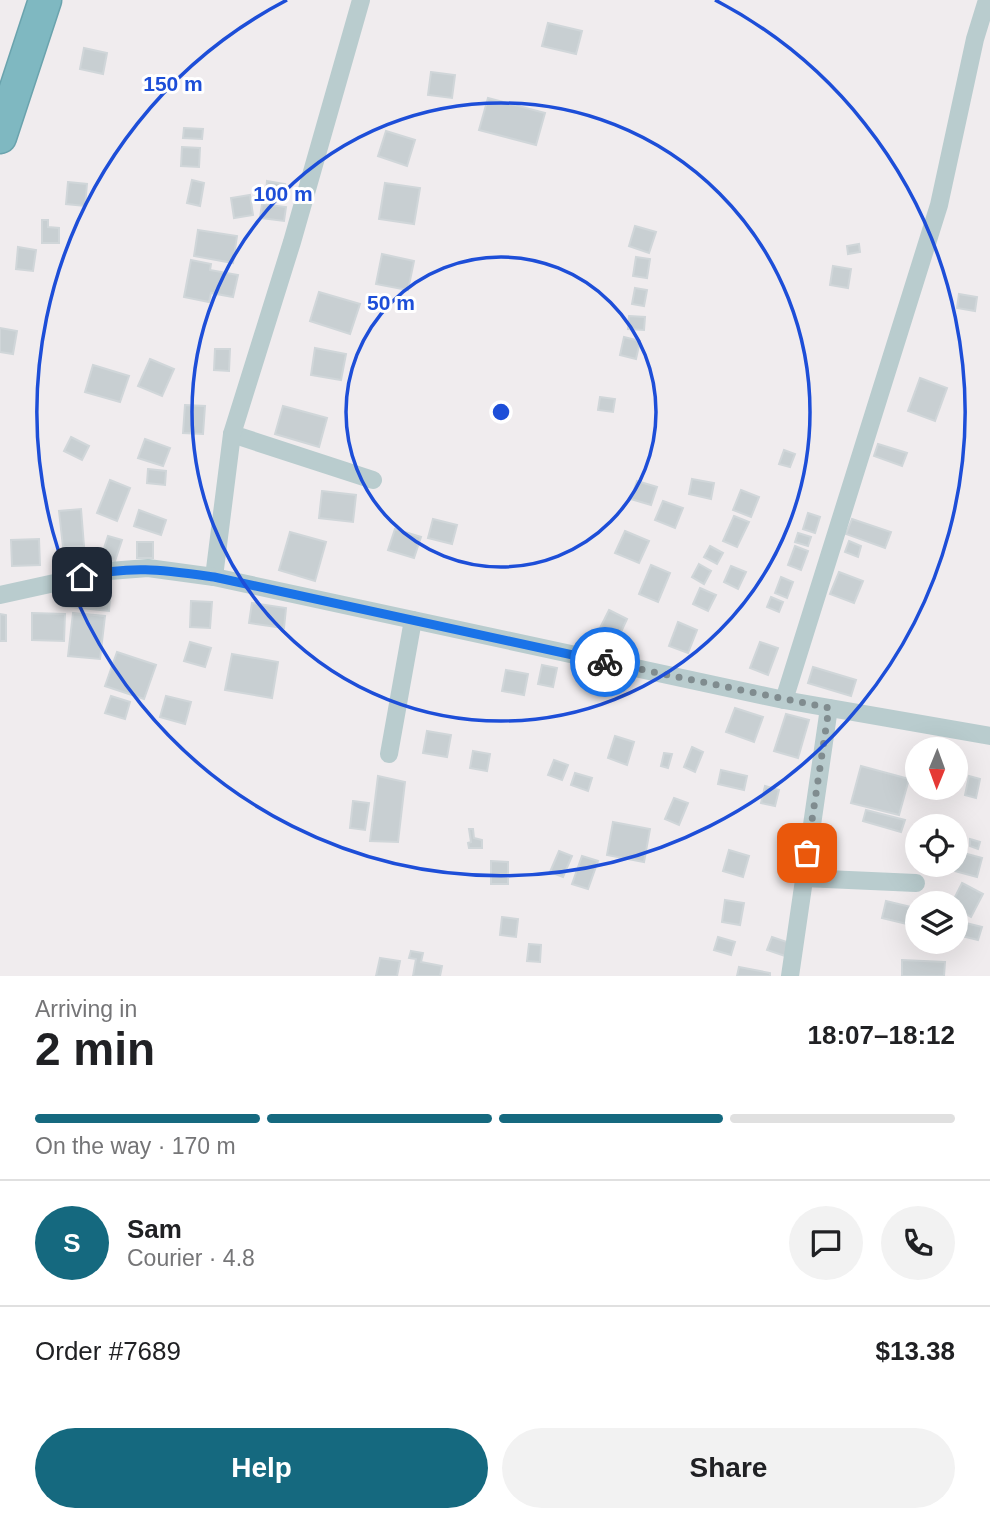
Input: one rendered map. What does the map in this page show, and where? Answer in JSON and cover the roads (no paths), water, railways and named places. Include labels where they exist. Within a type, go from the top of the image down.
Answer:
[{"type":"highway","points":[[0,137],[46,0]]},
{"type":"street","points":[[214,577],[232,435],[292,242],[361,0]]},
{"type":"street","points":[[784,700],[939,205],[975,39],[987,0]]},
{"type":"street","points":[[232,435],[373,480]]},
{"type":"street","points":[[0,595],[109,570],[148,568],[214,577],[784,700],[990,736]]},
{"type":"street","points":[[389,754],[413,620]]},
{"type":"street","points":[[790,976],[829,708]]},
{"type":"street","points":[[804,878],[916,883]]}]
